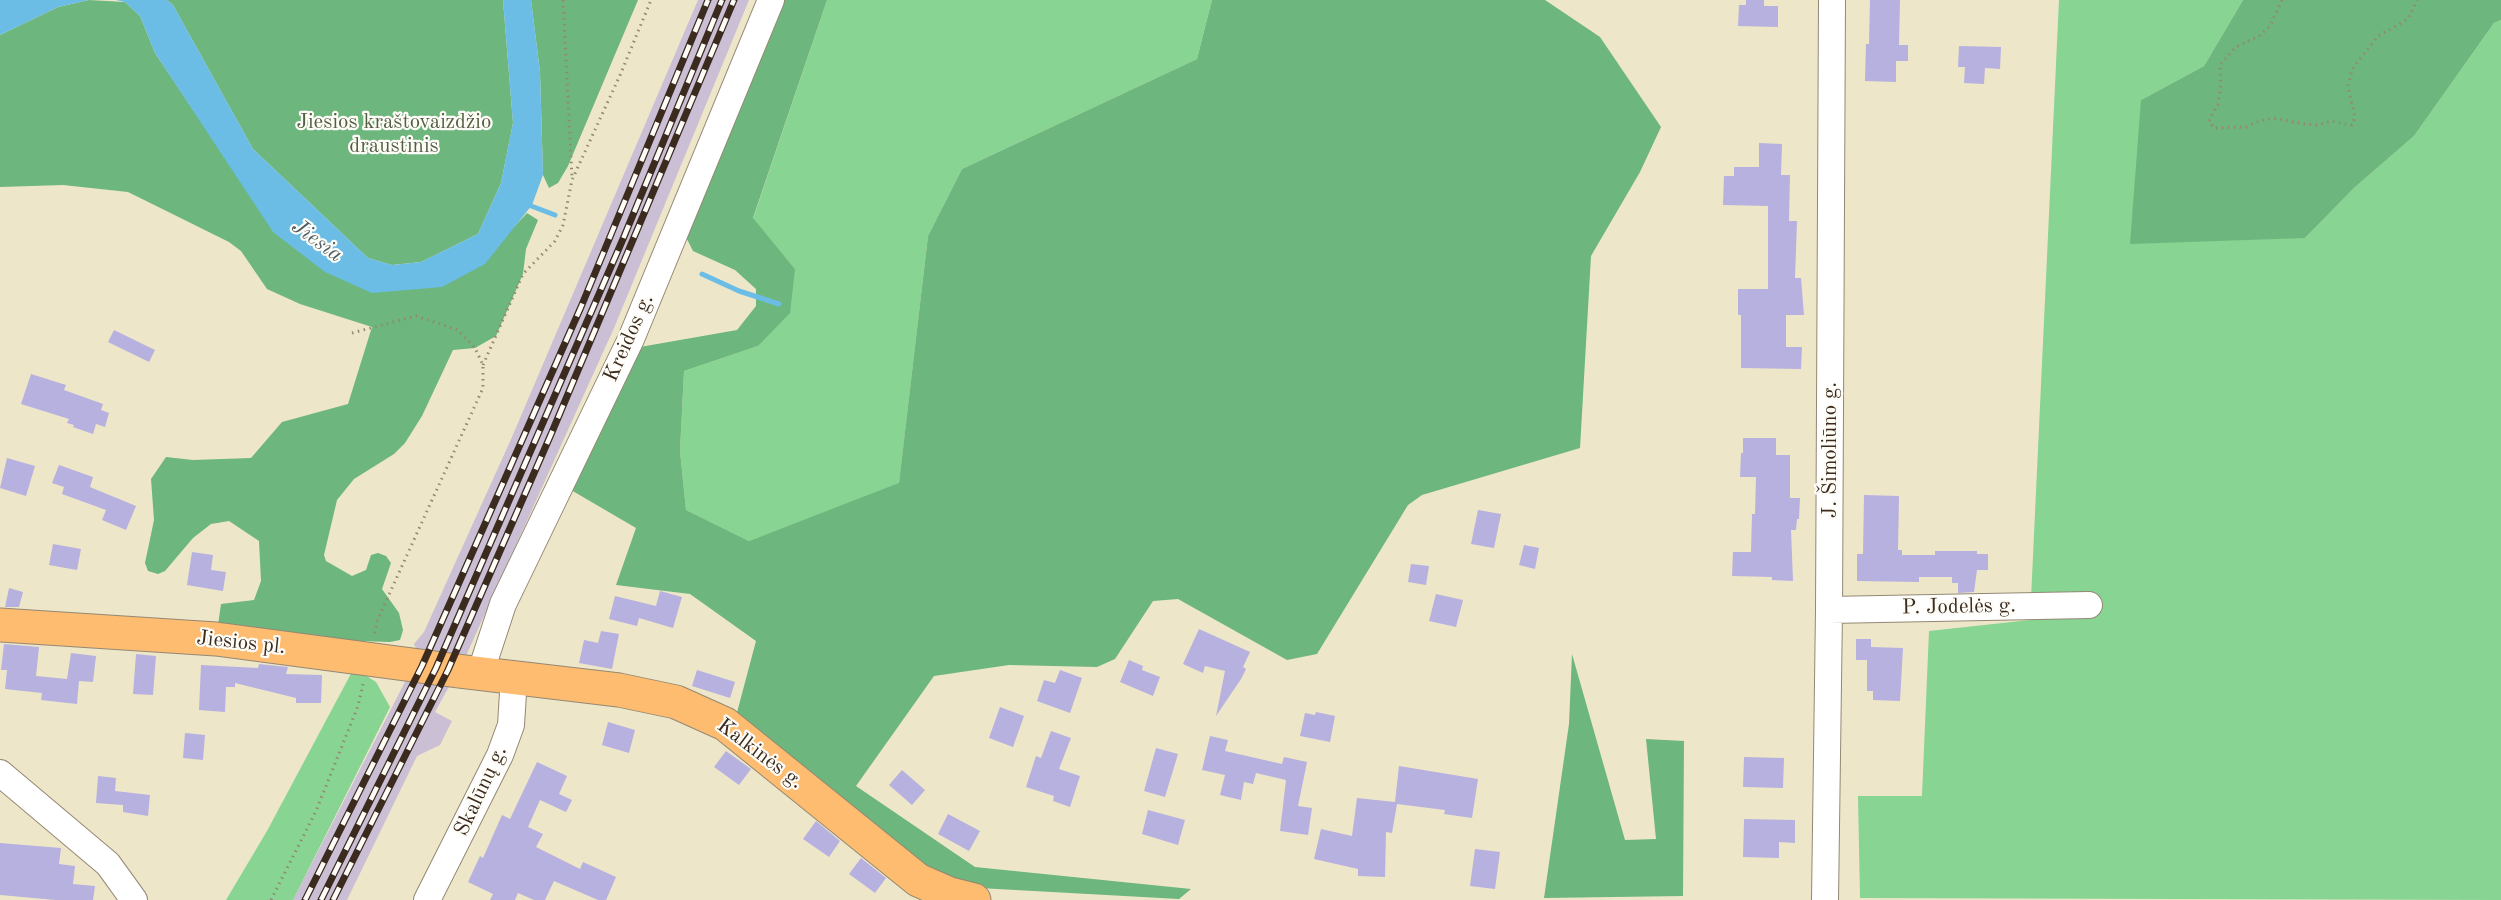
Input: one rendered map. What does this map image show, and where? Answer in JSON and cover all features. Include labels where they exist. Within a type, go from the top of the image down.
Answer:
[{"type":"main road","name":"Jiesios pl.","points":[[0,625],[216,639],[480,674]]},
{"type":"main road","name":"Kalkinės g.","points":[[480,674],[620,690],[676,702],[725,724],[918,880],[950,894],[974,900]]},
{"type":"street","name":"Kreidos g.","points":[[480,674],[503,604],[631,339],[771,0]]},
{"type":"street","name":"J. Šimoliūno g.","points":[[1825,900],[1832,0]]},
{"type":"street","name":"P. Jodelės g.","points":[[1829,610],[2089,605]]},
{"type":"street","name":"Skalūnų g.","points":[[428,900],[500,755],[511,725],[514,677]]},
{"type":"street","points":[[0,773],[108,864],[134,900]]},
{"type":"path","points":[[563,0],[572,180]]},
{"type":"path","points":[[271,900],[316,811],[358,706],[377,621],[483,388],[483,365],[523,274],[555,241],[563,225],[572,180],[621,73],[651,0]]},
{"type":"path","points":[[2282,0],[2270,26],[2259,36],[2236,47],[2220,64],[2221,83],[2218,104],[2209,121],[2214,128],[2246,127],[2273,118],[2304,124],[2318,125],[2331,121],[2352,125],[2355,117],[2348,87],[2352,69],[2378,36],[2408,18],[2417,0]]},
{"type":"path","points":[[352,333],[416,316],[458,330],[475,348],[483,365]]},
{"type":"shaded area","points":[[698,0],[749,0],[614,328],[465,658],[418,653],[414,644],[424,632],[512,437]]},
{"type":"shaded area","points":[[409,674],[451,683],[435,712],[452,721],[440,745],[417,756],[347,900],[293,900]]},
{"type":"green space","points":[[89,0],[125,2],[140,16],[155,53],[225,158],[372,293],[514,227],[527,213],[538,220],[526,249],[523,274],[496,336],[475,348],[453,350],[422,416],[405,443],[394,454],[354,479],[337,500],[324,555],[326,561],[352,576],[366,570],[371,555],[378,553],[386,556],[391,563],[382,589],[399,613],[403,630],[400,640],[360,641],[217,632],[221,604],[254,600],[261,581],[259,541],[229,521],[211,524],[193,538],[165,571],[158,574],[148,571],[145,563],[154,520],[151,479],[166,457],[193,460],[251,458],[282,422],[348,404],[372,327],[300,304],[267,289],[241,251],[229,242],[128,192],[63,185],[0,187],[0,35],[58,7]]},
{"type":"green space","name":"Jiesios kraštovaizdžio draustinis","points":[[167,0],[503,0],[513,123],[501,183],[478,234],[421,262],[392,265],[368,258],[253,149],[173,5]]},
{"type":"green space","points":[[531,0],[638,0],[568,166],[558,183],[549,188],[543,175],[540,72]]},
{"type":"green space","points":[[779,0],[827,0],[753,218],[795,269],[790,313],[758,346],[684,371],[680,451],[686,510],[749,541],[899,483],[928,236],[962,169],[1197,59],[1212,0],[1545,0],[1600,37],[1661,127],[1640,172],[1591,256],[1580,448],[1422,495],[1408,505],[1317,654],[1287,660],[1178,599],[1153,601],[1115,659],[1097,667],[1009,665],[934,676],[856,786],[975,867],[1191,889],[1179,899],[961,887],[929,876],[735,720],[756,641],[690,594],[616,585],[636,528],[571,490],[640,347],[737,330],[756,306],[756,289],[735,270],[693,251],[686,237]]},
{"type":"green space","points":[[827,0],[1212,0],[1197,59],[962,169],[928,236],[899,484],[749,541],[686,510],[680,451],[684,371],[758,346],[795,269],[753,219]]},
{"type":"green space","points":[[2059,0],[2243,0],[2204,66],[2141,100],[2305,238],[2354,188],[2414,136],[2494,23],[2501,20],[2501,900],[1860,898],[1858,796],[1922,796],[1929,631],[2030,620]]},
{"type":"green space","points":[[2243,0],[2501,0],[2501,20],[2494,23],[2414,136],[2354,188],[2305,238],[2130,244],[2141,100],[2204,66]]},
{"type":"green space","points":[[1572,654],[1625,840],[1656,839],[1646,739],[1684,741],[1683,896],[1544,898],[1569,724]]},
{"type":"green space","points":[[354,668],[376,682],[390,707],[293,900],[226,900],[267,831]]},
{"type":"water","points":[[0,0],[89,0],[58,7],[0,35]]},
{"type":"water","name":"Jiesia","points":[[116,0],[167,0],[173,5],[253,149],[368,258],[392,265],[421,262],[478,234],[501,183],[513,123],[503,0],[531,0],[540,72],[543,175],[532,205],[485,264],[442,287],[372,293],[325,272],[273,232],[155,53],[140,16],[125,2]]},
{"type":"building","points":[[1746,0],[1764,0],[1764,6],[1778,6],[1778,27],[1738,26],[1739,5],[1746,5]]},
{"type":"building","points":[[1870,0],[1900,0],[1899,45],[1908,45],[1908,61],[1896,61],[1896,82],[1865,81]]},
{"type":"building","points":[[1959,46],[2001,47],[2000,69],[1985,68],[1984,84],[1964,83],[1965,67],[1958,67]]},
{"type":"building","points":[[1759,143],[1782,144],[1781,175],[1790,175],[1789,221],[1797,221],[1795,278],[1801,278],[1804,315],[1786,315],[1786,347],[1802,347],[1801,369],[1741,368],[1741,315],[1738,315],[1738,289],[1768,289],[1768,206],[1723,205],[1724,176],[1734,176],[1734,167],[1759,167]]},
{"type":"building","points":[[114,330],[155,350],[149,362],[108,342]]},
{"type":"building","points":[[31,374],[66,385],[64,390],[103,404],[101,410],[109,413],[105,427],[96,424],[93,434],[73,427],[74,425],[67,423],[69,419],[21,404]]},
{"type":"building","points":[[1743,438],[1776,438],[1776,455],[1790,455],[1790,498],[1800,498],[1796,530],[1791,530],[1793,581],[1772,580],[1772,577],[1732,576],[1733,552],[1751,552],[1752,514],[1755,514],[1756,477],[1740,477]]},
{"type":"building","points":[[7,458],[35,466],[26,496],[0,488]]},
{"type":"building","points":[[59,465],[93,477],[90,487],[136,506],[126,530],[102,520],[106,510],[62,494],[64,487],[52,483]]},
{"type":"building","points":[[1864,495],[1899,496],[1898,550],[1902,550],[1902,555],[1935,555],[1935,551],[1977,551],[1977,554],[1988,554],[1988,570],[1977,570],[1974,592],[1958,593],[1958,583],[1952,583],[1952,577],[1919,577],[1919,582],[1857,581],[1857,554],[1863,554]]},
{"type":"building","points":[[1478,510],[1501,514],[1494,548],[1471,544]]},
{"type":"building","points":[[53,544],[81,549],[77,570],[49,565]]},
{"type":"building","points":[[1524,545],[1539,548],[1535,569],[1519,565]]},
{"type":"building","points":[[192,552],[213,555],[211,570],[226,572],[223,591],[187,585]]},
{"type":"building","points":[[1411,564],[1429,566],[1426,585],[1408,582]]},
{"type":"building","points":[[9,588],[23,592],[19,607],[5,607]]},
{"type":"building","points":[[660,591],[682,597],[673,628],[639,618],[637,626],[609,619],[615,596],[656,606]]},
{"type":"building","points":[[1436,594],[1463,600],[1456,627],[1429,621]]},
{"type":"building","points":[[1199,629],[1250,652],[1243,667],[1246,669],[1241,679],[1216,716],[1225,671],[1205,666],[1203,673],[1183,664]]},
{"type":"building","points":[[601,631],[619,634],[612,669],[579,663],[584,640],[598,643]]},
{"type":"building","points":[[1856,639],[1871,639],[1871,647],[1903,648],[1900,701],[1873,700],[1873,691],[1867,691],[1867,660],[1856,660]]},
{"type":"building","points":[[4,644],[39,647],[36,676],[67,679],[71,653],[96,656],[93,682],[79,681],[77,704],[41,700],[42,693],[5,689],[7,670],[1,670]]},
{"type":"building","points":[[136,654],[156,656],[153,695],[133,694]]},
{"type":"building","points":[[1129,660],[1143,666],[1142,670],[1160,677],[1153,696],[1120,682]]},
{"type":"building","points":[[259,664],[288,667],[286,674],[322,675],[321,703],[296,703],[296,698],[235,683],[235,687],[226,687],[225,712],[199,710],[201,665],[258,668]]},
{"type":"building","points":[[697,670],[735,682],[730,698],[692,686]]},
{"type":"building","points":[[1060,670],[1082,678],[1070,713],[1037,701],[1044,680],[1055,683]]},
{"type":"building","points":[[1000,707],[1024,716],[1013,747],[989,738]]},
{"type":"building","points":[[1316,712],[1335,716],[1330,742],[1300,736],[1305,713],[1315,715]]},
{"type":"building","points":[[608,722],[635,730],[629,753],[602,745]]},
{"type":"building","points":[[1051,731],[1071,738],[1059,769],[1080,776],[1070,807],[1053,801],[1054,796],[1026,787],[1036,756],[1041,758]]},
{"type":"building","points":[[185,733],[205,735],[203,760],[183,758]]},
{"type":"building","points":[[1210,736],[1228,740],[1225,751],[1282,764],[1284,757],[1307,762],[1298,806],[1312,808],[1308,835],[1280,831],[1286,780],[1256,773],[1253,784],[1244,782],[1241,800],[1220,795],[1225,775],[1202,770]]},
{"type":"building","points":[[1156,748],[1178,754],[1165,797],[1144,791]]},
{"type":"building","points":[[726,751],[751,769],[739,785],[714,767]]},
{"type":"building","points":[[1744,757],[1784,758],[1783,788],[1743,787]]},
{"type":"building","points":[[537,762],[567,776],[559,794],[572,800],[566,812],[540,800],[528,827],[543,834],[536,847],[580,869],[583,862],[616,877],[606,900],[598,900],[554,881],[545,900],[534,900],[518,893],[515,900],[490,900],[493,894],[468,882],[480,856],[483,858],[502,815],[510,819]]},
{"type":"building","points":[[1399,766],[1478,779],[1472,818],[1444,814],[1445,810],[1397,804],[1392,833],[1386,832],[1385,877],[1358,876],[1358,869],[1314,859],[1321,829],[1352,836],[1357,798],[1395,802]]},
{"type":"building","points":[[902,770],[925,790],[912,805],[889,785]]},
{"type":"building","points":[[98,776],[116,778],[115,791],[150,795],[148,816],[123,812],[123,805],[96,803]]},
{"type":"building","points":[[1148,810],[1185,820],[1178,845],[1142,834]]},
{"type":"building","points":[[948,814],[980,831],[969,851],[938,834]]},
{"type":"building","points":[[1744,819],[1795,820],[1795,843],[1779,842],[1779,858],[1743,857]]},
{"type":"building","points":[[816,821],[840,841],[829,857],[803,839]]},
{"type":"building","points":[[0,843],[61,848],[59,864],[75,866],[73,884],[95,886],[93,900],[56,900],[0,895]]},
{"type":"building","points":[[1475,849],[1500,852],[1495,889],[1470,886]]},
{"type":"building","points":[[861,858],[886,878],[875,893],[849,874]]},
{"type":"waterway","points":[[526,204],[555,215]]},
{"type":"waterway","points":[[702,274],[739,291],[779,304]]},
{"type":"railway","points":[[305,900],[422,666],[581,307],[708,0]]},
{"type":"railway","points":[[321,900],[436,668],[623,239],[722,0]]},
{"type":"railway","points":[[333,900],[448,670],[552,432],[734,0]]}]
